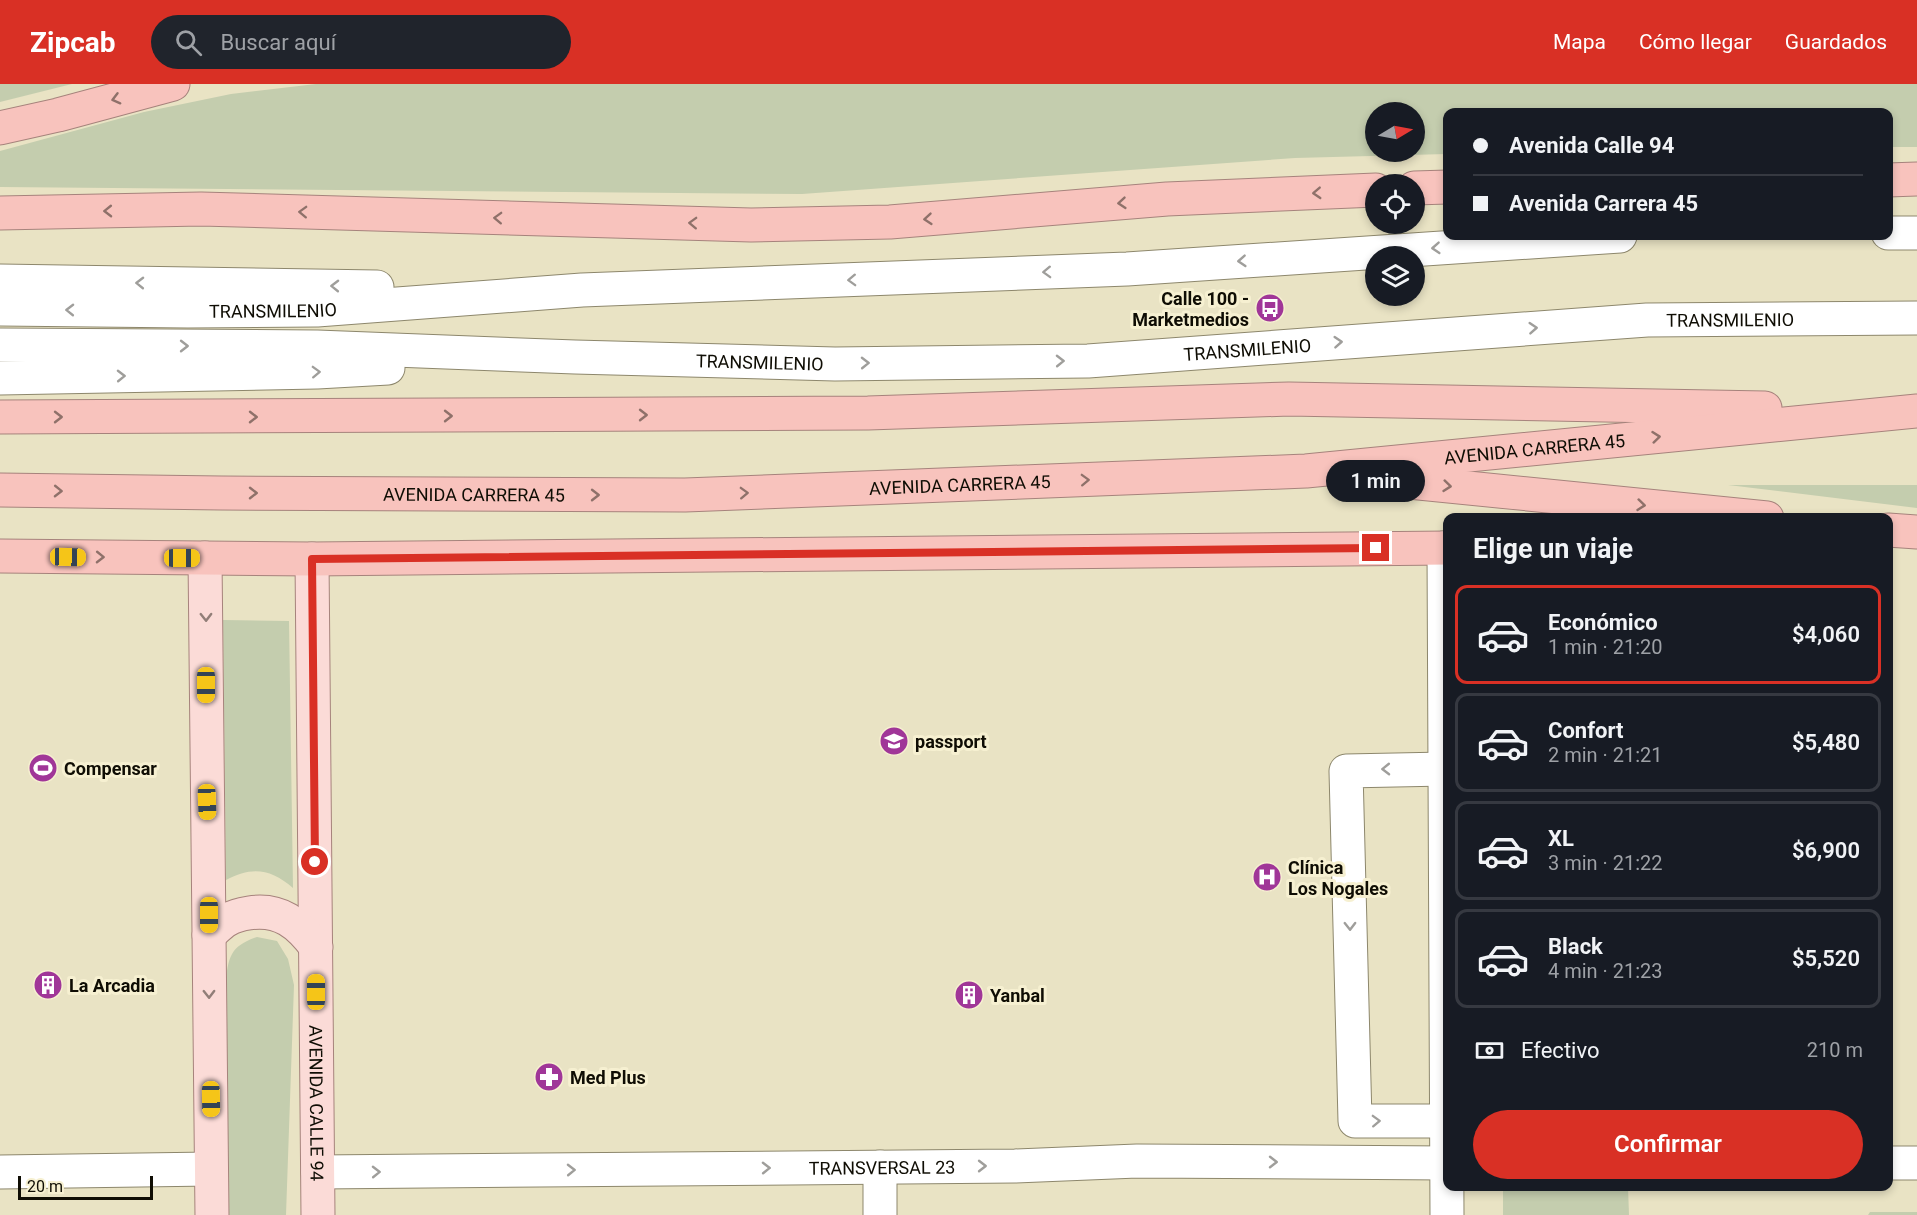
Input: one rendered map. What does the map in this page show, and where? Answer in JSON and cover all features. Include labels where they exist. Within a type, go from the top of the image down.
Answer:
[{"type":"highway","points":[[0,128],[173,84]]},
{"type":"highway","points":[[1893,180],[1917,179]]},
{"type":"highway","points":[[1425,188],[1443,187]]},
{"type":"highway","points":[[0,213],[201,209],[774,224],[890,222],[1167,199],[1365,190]]},
{"type":"highway","name":"AVENIDA CARRERA 45","points":[[0,417],[867,413],[1289,399],[1917,411]]},
{"type":"highway","name":"AVENIDA CARRERA 45","points":[[0,490],[685,495],[1306,471],[1917,411]]},
{"type":"highway","points":[[1306,471],[1718,513]]},
{"type":"highway","points":[[1893,530],[1917,532]]},
{"type":"highway","points":[[1893,543],[1917,543]]},
{"type":"highway","points":[[0,556],[312,559],[1443,548]]},
{"type":"main road","points":[[205,558],[212,1215]]},
{"type":"main road","name":"AVENIDA CALLE 94","points":[[312,559],[318,1215]]},
{"type":"main road","points":[[209,935],[226,920],[238,915],[261,911],[280,914],[297,925],[316,947]]},
{"type":"street","points":[[1893,233],[1917,233]]},
{"type":"street","name":"TRANSMILENIO","points":[[0,309],[317,310],[582,290],[1127,269],[1560,240]]},
{"type":"street","name":"TRANSMILENIO","points":[[0,281],[582,290]]},
{"type":"street","name":"TRANSMILENIO","points":[[0,345],[317,347],[835,364],[1088,361],[1647,320],[1917,318]]},
{"type":"street","name":"TRANSMILENIO","points":[[0,378],[317,372],[575,357]]},
{"type":"street","points":[[1443,769],[1346,771],[1355,1121],[1443,1121]]},
{"type":"street","name":"TRANSVERSAL 23","points":[[318,1172],[1015,1166],[1137,1161],[1443,1163]]},
{"type":"street","points":[[1893,1163],[1917,1163]]},
{"type":"street","points":[[880,1167],[880,1215]]},
{"type":"street","points":[[0,1172],[212,1169]]},
{"type":"street","points":[[1447,1191],[1447,1215]]},
{"type":"green space","points":[[0,84],[72,84],[0,102]]},
{"type":"green space","points":[[316,84],[1917,84],[1917,147],[1893,147],[1893,108],[1443,108],[1443,154],[1425,155],[1425,102],[1365,102],[1365,156],[1295,158],[802,194],[0,187],[0,151],[144,112],[231,94]]},
{"type":"green space","points":[[1728,485],[1917,485],[1917,508]]},
{"type":"green space","points":[[223,620],[289,621],[293,888],[269,873],[253,871],[226,880]]},
{"type":"green space","points":[[257,937],[277,941],[288,959],[294,985],[286,1215],[228,1215],[225,985],[232,954],[241,945]]},
{"type":"green space","points":[[1503,1191],[1628,1191],[1629,1215],[1503,1215]]},
{"type":"green space","points":[[1870,1212],[1917,1212],[1917,1215],[1868,1215]]},
{"type":"place","name":"Calle 100 - Marketmedios","points":[[1270,308]]},
{"type":"place","name":"passport","points":[[894,741]]},
{"type":"place","name":"Compensar","points":[[43,768]]},
{"type":"place","name":"Clínica Los Nogales","points":[[1267,877]]},
{"type":"place","name":"La Arcadia","points":[[48,985]]},
{"type":"place","name":"Yanbal","points":[[969,995]]},
{"type":"place","name":"Med Plus","points":[[549,1077]]},
{"type":"route","points":[[315,862],[312,559],[1376,548]]}]
